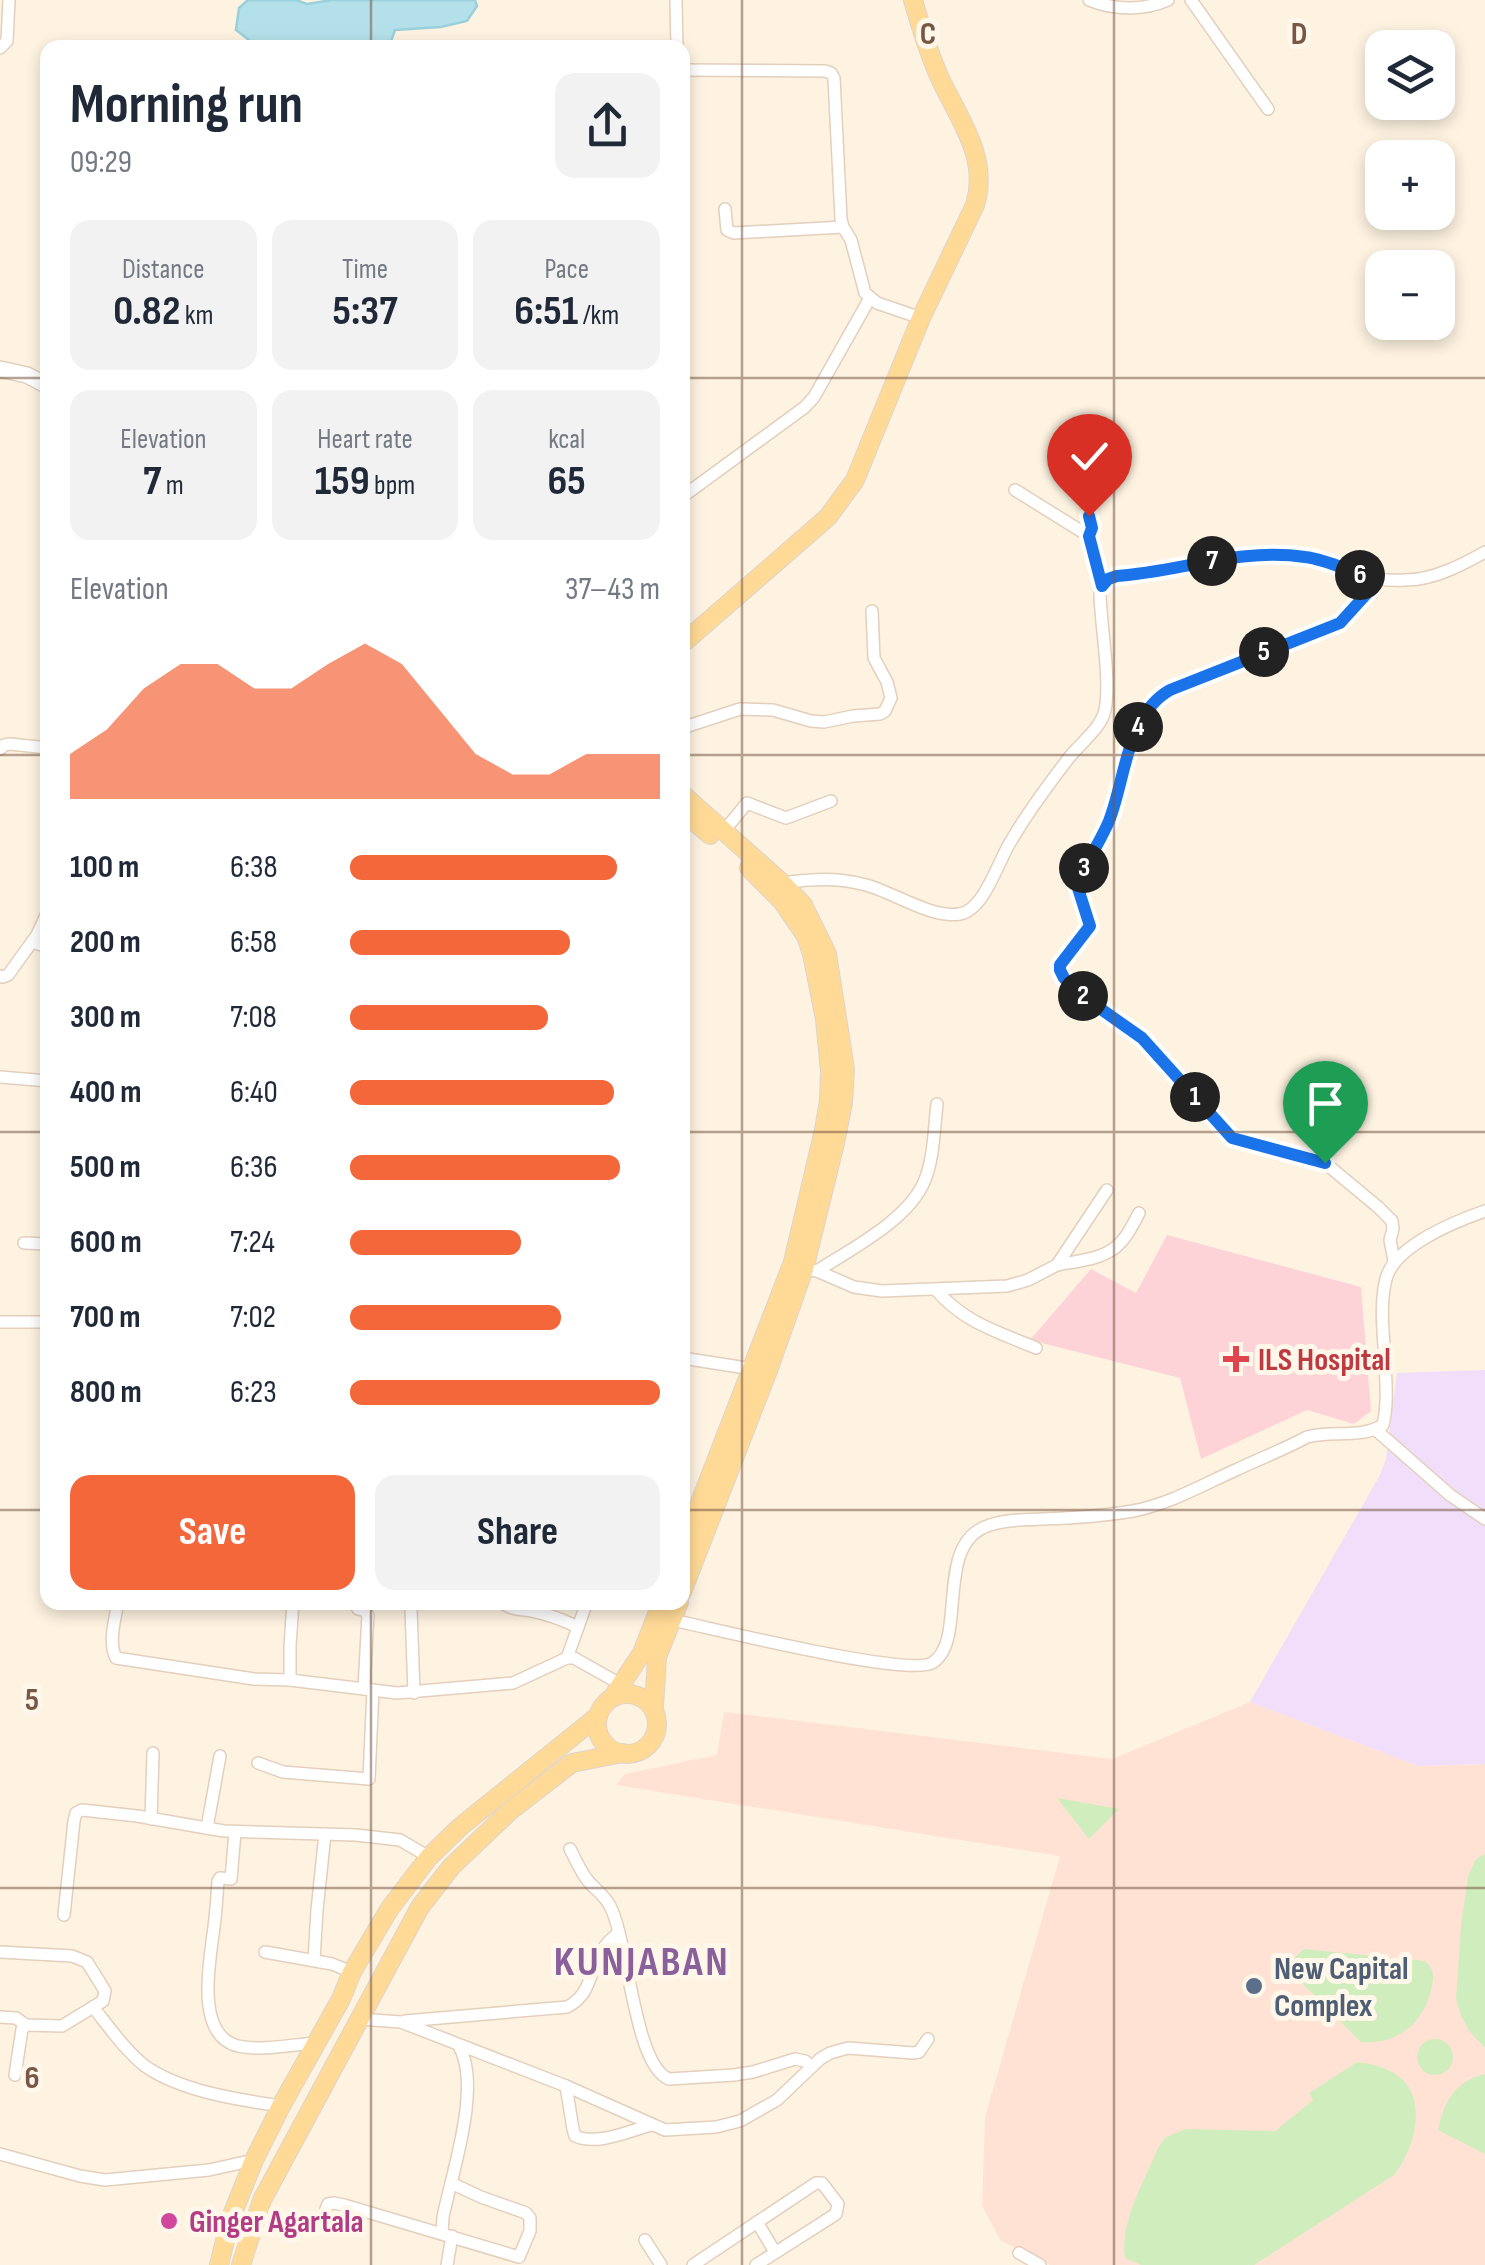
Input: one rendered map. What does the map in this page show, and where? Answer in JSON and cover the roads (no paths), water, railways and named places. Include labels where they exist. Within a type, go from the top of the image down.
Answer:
[{"type":"main road","points":[[690,637],[828,517],[844,497],[921,318],[975,205],[980,173],[974,145],[938,73],[913,0]]},
{"type":"main road","points":[[690,801],[803,905],[827,954],[845,1069],[843,1103],[811,1270],[690,1571]]},
{"type":"main road","points":[[690,818],[782,901],[806,936],[825,1019],[830,1071],[824,1130],[793,1262],[690,1529]]},
{"type":"main road","points":[[623,1753],[605,1744],[598,1716],[642,1653],[659,1610]]},
{"type":"main road","points":[[244,2264],[262,2200],[420,1906],[451,1866],[511,1810],[572,1763],[633,1753],[650,1744],[658,1726],[654,1708],[656,1657],[675,1611]]},
{"type":"main road","points":[[617,1691],[639,1696],[654,1708]]},
{"type":"main road","points":[[218,2265],[230,2220],[280,2106],[390,1908],[429,1857],[460,1826],[598,1716]]},
{"type":"street","points":[[0,48],[7,41],[10,0]]},
{"type":"street","points":[[676,0],[677,40]]},
{"type":"street","points":[[1089,0],[1104,6],[1133,8],[1168,0]]},
{"type":"street","points":[[1191,0],[1268,108]]},
{"type":"street","points":[[690,70],[831,73],[843,227],[851,240],[861,284],[870,298],[921,318]]},
{"type":"street","points":[[725,209],[725,225],[734,233],[843,227]]},
{"type":"street","points":[[690,492],[805,407],[870,298]]},
{"type":"street","points":[[0,369],[40,382]]},
{"type":"street","points":[[782,883],[836,878],[869,885],[943,914],[970,911],[981,900],[1020,827],[1066,761],[1101,720],[1106,693],[1102,586],[1089,536],[1092,528],[1074,427]]},
{"type":"street","points":[[1015,490],[1089,536]]},
{"type":"street","points":[[1102,586],[1117,576],[1269,555],[1321,560],[1373,578],[1412,580],[1446,571],[1485,552]]},
{"type":"street","points":[[1373,578],[1370,590],[1340,623],[1170,690],[1150,704],[1132,744],[1109,820],[1076,882],[1090,926],[1060,970],[1081,995],[1142,1038],[1232,1138],[1325,1163],[1378,1206],[1392,1221],[1394,1262]]},
{"type":"street","points":[[690,725],[740,708],[772,710],[824,722],[880,714],[890,706],[891,698],[874,658],[872,611]]},
{"type":"street","points":[[0,748],[4,744],[40,747]]},
{"type":"street","points":[[724,832],[746,803],[786,818],[830,801]]},
{"type":"street","points":[[0,976],[8,975],[40,926]]},
{"type":"street","points":[[32,942],[40,944]]},
{"type":"street","points":[[0,1077],[40,1080]]},
{"type":"street","points":[[811,1270],[882,1228],[915,1197],[928,1169],[937,1104]]},
{"type":"street","points":[[1058,1264],[1107,1190]]},
{"type":"street","points":[[675,1611],[871,1662],[920,1666],[933,1662],[941,1654],[949,1628],[958,1557],[974,1532],[1004,1521],[1094,1516],[1157,1506],[1307,1437],[1360,1434],[1383,1425],[1387,1407],[1383,1309],[1386,1277],[1394,1262],[1439,1230],[1485,1211]]},
{"type":"street","points":[[811,1270],[854,1287],[882,1291],[1007,1286],[1058,1264],[1112,1250],[1122,1242],[1139,1212]]},
{"type":"street","points":[[24,1244],[40,1244]]},
{"type":"street","points":[[936,1290],[965,1318],[1036,1348]]},
{"type":"street","points":[[0,1322],[40,1322]]},
{"type":"street","points":[[690,1359],[753,1369]]},
{"type":"street","points":[[1376,1430],[1450,1495],[1485,1519]]},
{"type":"street","points":[[117,1610],[112,1643],[116,1658],[254,1679],[414,1693],[513,1682],[574,1658],[617,1691]]},
{"type":"street","points":[[290,1680],[292,1610]]},
{"type":"street","points":[[258,1764],[284,1772],[368,1779],[368,1615],[364,1610]]},
{"type":"street","points":[[411,1610],[414,1693]]},
{"type":"street","points":[[528,1610],[578,1628]]},
{"type":"street","points":[[567,1658],[585,1610]]},
{"type":"street","points":[[151,1819],[152,1753]]},
{"type":"street","points":[[207,1828],[220,1756]]},
{"type":"street","points":[[64,1915],[76,1812],[82,1810],[234,1832],[400,1840],[429,1857]]},
{"type":"street","points":[[234,1832],[230,1879],[218,1881],[209,2014],[222,2039],[236,2045],[315,2044]]},
{"type":"street","points":[[314,1960],[325,1834]]},
{"type":"street","points":[[570,1848],[584,1875],[610,1906],[643,2036],[655,2069],[662,2076],[669,2079],[734,2075],[794,2059],[811,2067]]},
{"type":"street","points":[[360,2019],[402,2022],[566,2007],[584,1994],[601,1952],[618,1933]]},
{"type":"street","points":[[0,1952],[72,1956],[87,1962],[105,1991],[103,2001],[62,2026],[26,2025],[16,2018],[0,2017]]},
{"type":"street","points":[[265,1952],[332,1964],[352,1972]]},
{"type":"street","points":[[93,2007],[144,2065],[164,2076],[225,2096],[280,2106]]},
{"type":"street","points":[[402,2022],[566,2086],[652,2126],[677,2130],[716,2127],[756,2114],[830,2054],[848,2048],[913,2054],[928,2039]]},
{"type":"street","points":[[15,2074],[22,2028],[26,2025]]},
{"type":"street","points":[[446,2265],[443,2218],[467,2101],[464,2054],[459,2045]]},
{"type":"street","points":[[566,2086],[575,2136],[600,2138],[652,2126]]},
{"type":"street","points":[[0,2154],[105,2180],[209,2170],[254,2160]]},
{"type":"street","points":[[326,2210],[334,2202],[518,2257],[530,2231],[526,2213],[451,2183]]},
{"type":"street","points":[[693,2265],[822,2183],[838,2204],[836,2214],[756,2265]]},
{"type":"street","points":[[758,2222],[776,2252]]},
{"type":"street","points":[[645,2240],[661,2265]]},
{"type":"street","points":[[1019,2253],[1040,2265]]},
{"type":"water","points":[[248,0],[296,0],[307,4],[332,0],[475,0],[477,6],[467,21],[395,30],[391,40],[249,40],[236,30],[239,8]]},
{"type":"place","name":"ILS Hospital","points":[[1236,1359]]},
{"type":"place","name":"New Capital Complex","points":[[1254,1986]]},
{"type":"place","name":"Ginger Agartala","points":[[169,2221]]},
{"type":"district","name":"KUNJABAN","points":[[642,1960]]}]
